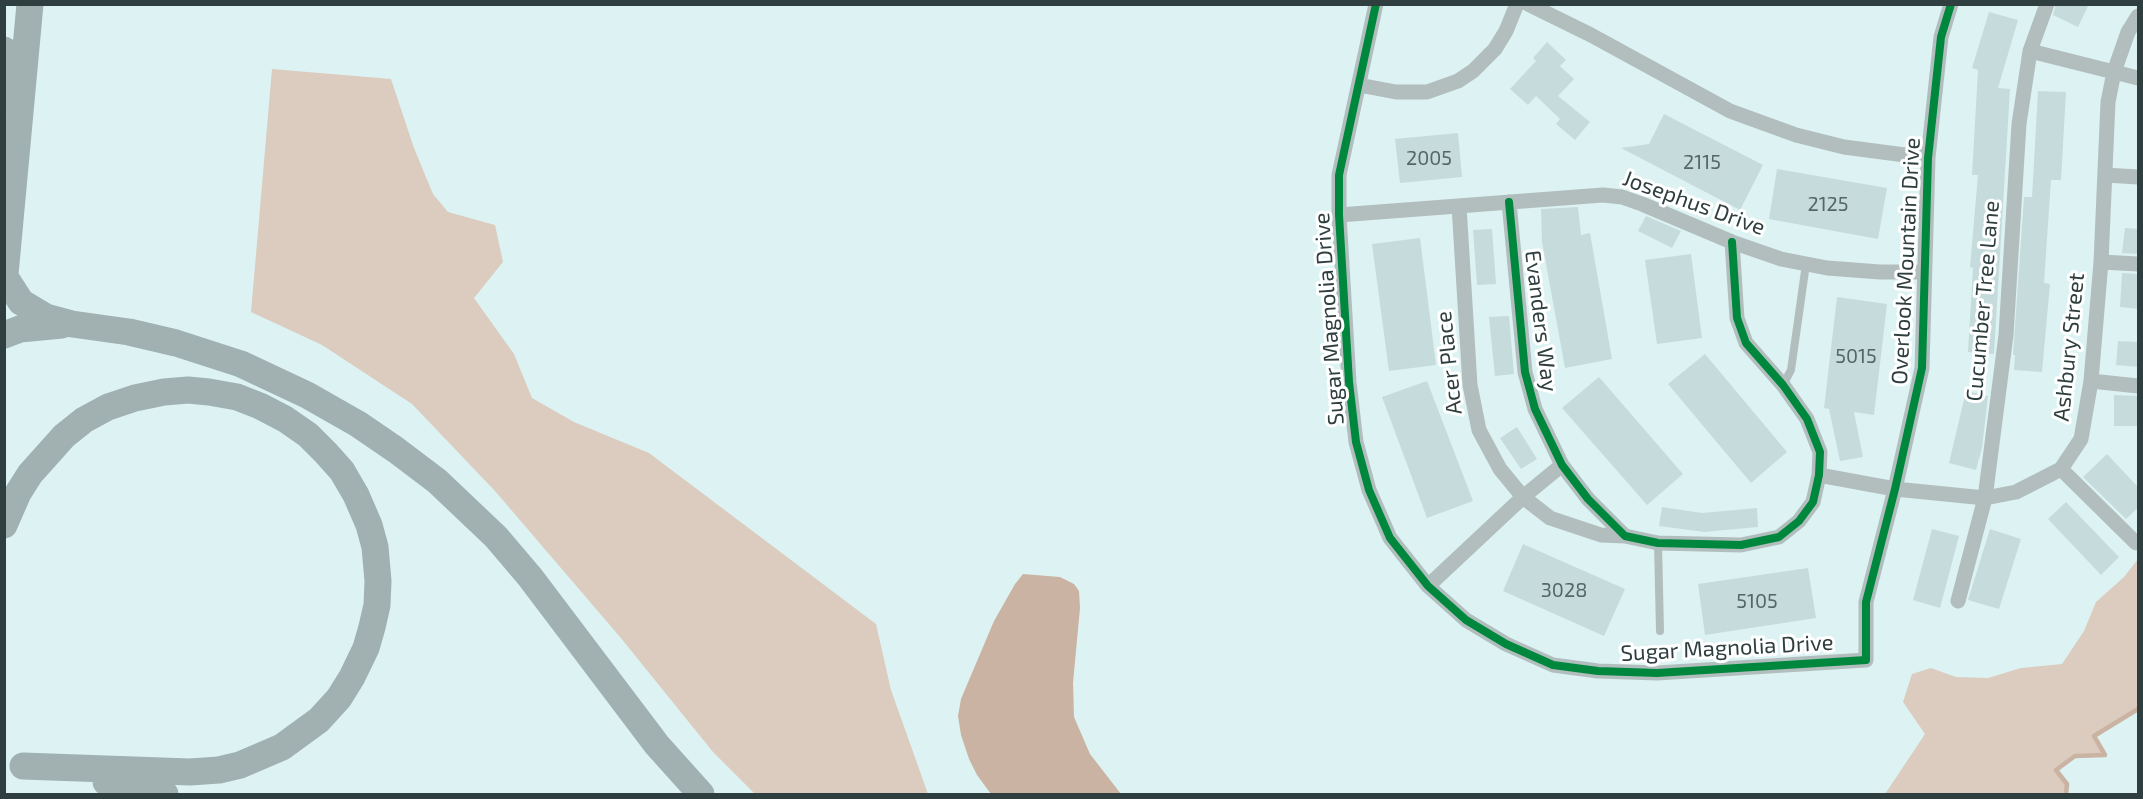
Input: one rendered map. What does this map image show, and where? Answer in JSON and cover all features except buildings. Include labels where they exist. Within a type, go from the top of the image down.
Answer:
[{"type":"highway","points":[[30,4],[16,46],[14,179],[5,281],[21,302],[46,317],[176,343],[241,364],[307,395],[358,424],[396,450],[437,481],[496,537],[530,577],[643,727],[701,795]]},
{"type":"highway","points":[[4,334],[20,329],[72,324]]},
{"type":"highway","points":[[4,525],[30,474],[64,436],[84,420],[108,407],[135,398],[164,392],[209,392],[237,397],[285,419],[326,453],[342,471],[369,525],[375,547],[378,581],[372,627],[366,648],[352,677],[339,699],[319,720],[282,747],[240,765],[209,771],[14,765]]},
{"type":"highway","points":[[14,765],[165,795]]},
{"type":"street","points":[[16,46],[42,4]]},
{"type":"street","name":"Sugar Magnolia Drive","points":[[1376,4],[1339,175],[1338,215],[1349,382],[1356,442],[1369,490],[1390,538],[1428,586],[1466,620],[1506,644],[1553,665],[1598,672],[1657,673],[1866,660]]},
{"type":"street","points":[[1359,85],[1396,92],[1427,92],[1458,81],[1473,71],[1495,50],[1517,4]]},
{"type":"street","points":[[1528,4],[1591,35],[1730,111],[1796,135],[1844,147],[1928,158]]},
{"type":"street","name":"Overlook Mountain Drive","points":[[1866,660],[1866,602],[1895,489],[1922,368],[1928,158],[1941,37],[1951,4]]},
{"type":"street","name":"Cucumber Tree Lane","points":[[1958,601],[1985,498],[2006,335],[2019,124],[2030,51],[2047,4]]},
{"type":"street","name":"Ashbury Street","points":[[2061,469],[2081,438],[2091,381],[2101,262],[2108,102],[2114,72],[2128,32],[2139,16]]},
{"type":"street","points":[[2030,51],[2139,78]]},
{"type":"street","points":[[2105,175],[2139,177]]},
{"type":"street","name":"Josephus Drive","points":[[1338,215],[1603,195],[1622,197],[1732,242],[1781,259],[1827,268],[1880,272],[1924,272]]},
{"type":"street","name":"Evanders Way","points":[[1509,202],[1525,372],[1535,409],[1562,465],[1588,499],[1625,536]]},
{"type":"street","name":"Acer Place","points":[[1459,206],[1470,385],[1479,430],[1500,469],[1523,497],[1550,518],[1601,536],[1625,536]]},
{"type":"street","points":[[1625,536],[1658,543],[1742,545],[1779,537],[1799,521],[1813,502],[1819,475],[1820,452],[1808,419],[1783,385],[1746,343],[1737,318],[1732,242]]},
{"type":"street","points":[[2101,262],[2139,264]]},
{"type":"street","points":[[2091,381],[2139,386]]},
{"type":"street","points":[[1428,586],[1523,497],[1562,465]]},
{"type":"street","points":[[1819,475],[1895,489],[1985,498],[2016,492],[2061,469],[2136,543]]},
{"type":"lane","points":[[1783,385],[1791,370],[1806,264]]},
{"type":"lane","points":[[1658,543],[1660,631]]},
{"type":"shaded area","points":[[272,69],[391,79],[414,148],[433,194],[448,212],[495,225],[503,262],[474,298],[514,354],[532,398],[574,422],[649,453],[876,624],[891,690],[928,794],[755,794],[713,752],[620,637],[495,491],[412,404],[322,345],[251,312]]},
{"type":"shaded area","points":[[2138,559],[2138,709],[2095,736],[2105,755],[2075,756],[2057,769],[2067,784],[2066,794],[1885,794],[1925,734],[1903,702],[1912,674],[1931,668],[1956,677],[1988,678],[2021,668],[2062,664],[2084,631],[2096,602],[2124,577]]},
{"type":"shaded area","points":[[1023,574],[1060,577],[1074,584],[1079,591],[1080,608],[1073,683],[1074,717],[1090,754],[1121,794],[991,794],[969,759],[961,735],[958,716],[961,699],[994,621]]},
{"type":"waterway","points":[[2066,794],[2067,784],[2056,770],[2075,756],[2105,755],[2094,736],[2138,709]]},
{"type":"cycle path","points":[[1376,4],[1339,175],[1339,215],[1349,382],[1356,442],[1369,490],[1390,538],[1428,586],[1466,620],[1506,644],[1553,665],[1598,671],[1657,673],[1866,660],[1866,602],[1895,489],[1922,368],[1928,158],[1941,37],[1951,4]]},
{"type":"cycle path","points":[[1509,202],[1525,372],[1535,409],[1562,465],[1588,499],[1625,536],[1658,543],[1741,545],[1779,537],[1799,521],[1813,502],[1819,475],[1820,452],[1807,419],[1783,385],[1746,343],[1737,318],[1732,242]]}]
